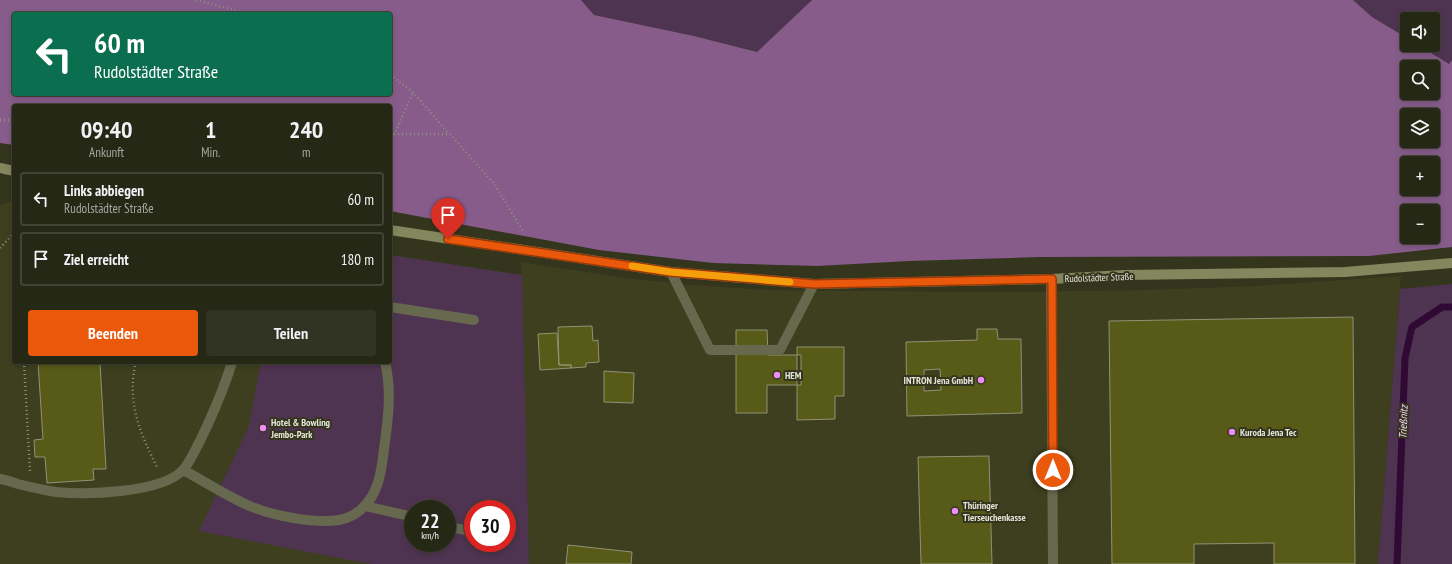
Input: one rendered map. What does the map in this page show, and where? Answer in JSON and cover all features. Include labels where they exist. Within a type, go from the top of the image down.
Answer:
[{"type":"street","points":[[0,168],[12,170]]},
{"type":"street","name":"Rudolstädter Straße","points":[[392,230],[671,272],[814,284],[1052,279],[1125,275],[1345,272],[1452,263]]},
{"type":"street","points":[[671,272],[710,350],[780,350],[814,284]]},
{"type":"street","points":[[1052,279],[1053,564]]},
{"type":"street","points":[[392,307],[474,320]]},
{"type":"street","points":[[0,479],[57,492],[81,492],[135,488],[164,482],[183,470],[195,450],[219,400],[231,364]]},
{"type":"street","points":[[183,470],[252,507],[283,516],[314,520],[339,520],[355,514],[368,502],[376,487],[382,468],[389,402],[389,378],[386,364]]},
{"type":"street","points":[[365,506],[404,515]]},
{"type":"path","points":[[196,0],[241,12]]},
{"type":"path","points":[[392,76],[413,92],[494,185],[536,252]]},
{"type":"path","points":[[413,92],[392,135],[450,134]]},
{"type":"path","points":[[0,120],[12,120]]},
{"type":"path","points":[[0,248],[12,236]]},
{"type":"path","points":[[24,364],[30,471],[24,485]]},
{"type":"path","points":[[136,364],[133,406],[145,442],[164,482]]},
{"type":"shaded area","points":[[0,0],[581,0],[594,15],[694,36],[757,52],[812,0],[1353,0],[1372,17],[1400,34],[1400,52],[1429,52],[1449,64],[1452,60],[1452,247],[1369,256],[1040,257],[909,261],[817,266],[713,263],[599,250],[392,211],[392,104],[12,104],[12,145],[0,143]]},
{"type":"shaded area","points":[[581,0],[812,0],[757,52],[694,36],[594,15]]},
{"type":"shaded area","points":[[1353,0],[1452,0],[1452,60],[1449,64],[1429,52],[1440,52],[1440,12],[1400,12],[1400,34],[1372,17]]},
{"type":"shaded area","points":[[12,201],[12,364],[392,364],[392,255],[522,275],[520,262],[633,279],[766,290],[997,292],[1144,290],[1255,286],[1401,276],[1378,564],[0,564],[0,205]]},
{"type":"shaded area","name":"Hotel & Bowling Jembo-Park","points":[[392,255],[522,275],[529,564],[371,564],[199,531],[249,426],[261,364],[392,364]]},
{"type":"shaded area","points":[[1452,284],[1452,564],[1378,564],[1400,289]]},
{"type":"building","name":"Kuroda Jena Tec","points":[[1353,317],[1355,564],[1274,564],[1274,543],[1194,544],[1194,564],[1112,564],[1109,321]]},
{"type":"building","points":[[592,326],[593,341],[598,340],[599,362],[586,363],[586,367],[571,368],[571,365],[559,365],[558,327]]},
{"type":"building","name":"INTRON Jena GmbH","points":[[977,329],[997,329],[998,339],[1021,339],[1022,413],[907,416],[906,342],[977,340]],"holes":[[[940,369],[941,390],[924,391],[924,370]]]},
{"type":"building","points":[[736,330],[767,330],[768,355],[801,355],[801,385],[767,385],[767,413],[736,413]]},
{"type":"building","points":[[557,333],[559,365],[571,365],[571,368],[540,370],[538,334]]},
{"type":"building","points":[[797,347],[844,347],[844,396],[835,396],[835,419],[797,420]]},
{"type":"building","points":[[38,364],[100,364],[106,469],[93,469],[94,480],[47,483],[45,457],[35,457],[34,440],[43,439]]},
{"type":"building","points":[[604,371],[634,373],[633,403],[604,402]]},
{"type":"building","name":"Thüringer Tierseuchenkasse","points":[[989,456],[992,564],[921,564],[918,457]]},
{"type":"building","points":[[568,545],[632,552],[631,564],[566,564]]},
{"type":"waterway","name":"Trießnitz","points":[[1397,564],[1405,358],[1412,327],[1442,307],[1452,307]]},
{"type":"slow traffic","points":[[632,266],[671,272],[790,282]]},
{"type":"place","name":"HEM","points":[[777,375]]},
{"type":"place","name":"INTRON Jena GmbH","points":[[981,380]]},
{"type":"place","name":"Hotel & Bowling Jembo-Park","points":[[263,428]]},
{"type":"place","name":"Kuroda Jena Tec","points":[[1232,432]]},
{"type":"place","name":"Thüringer Tierseuchenkasse","points":[[955,511]]},
{"type":"route","points":[[448,239],[671,272],[814,284],[1052,279],[1053,470]]}]
